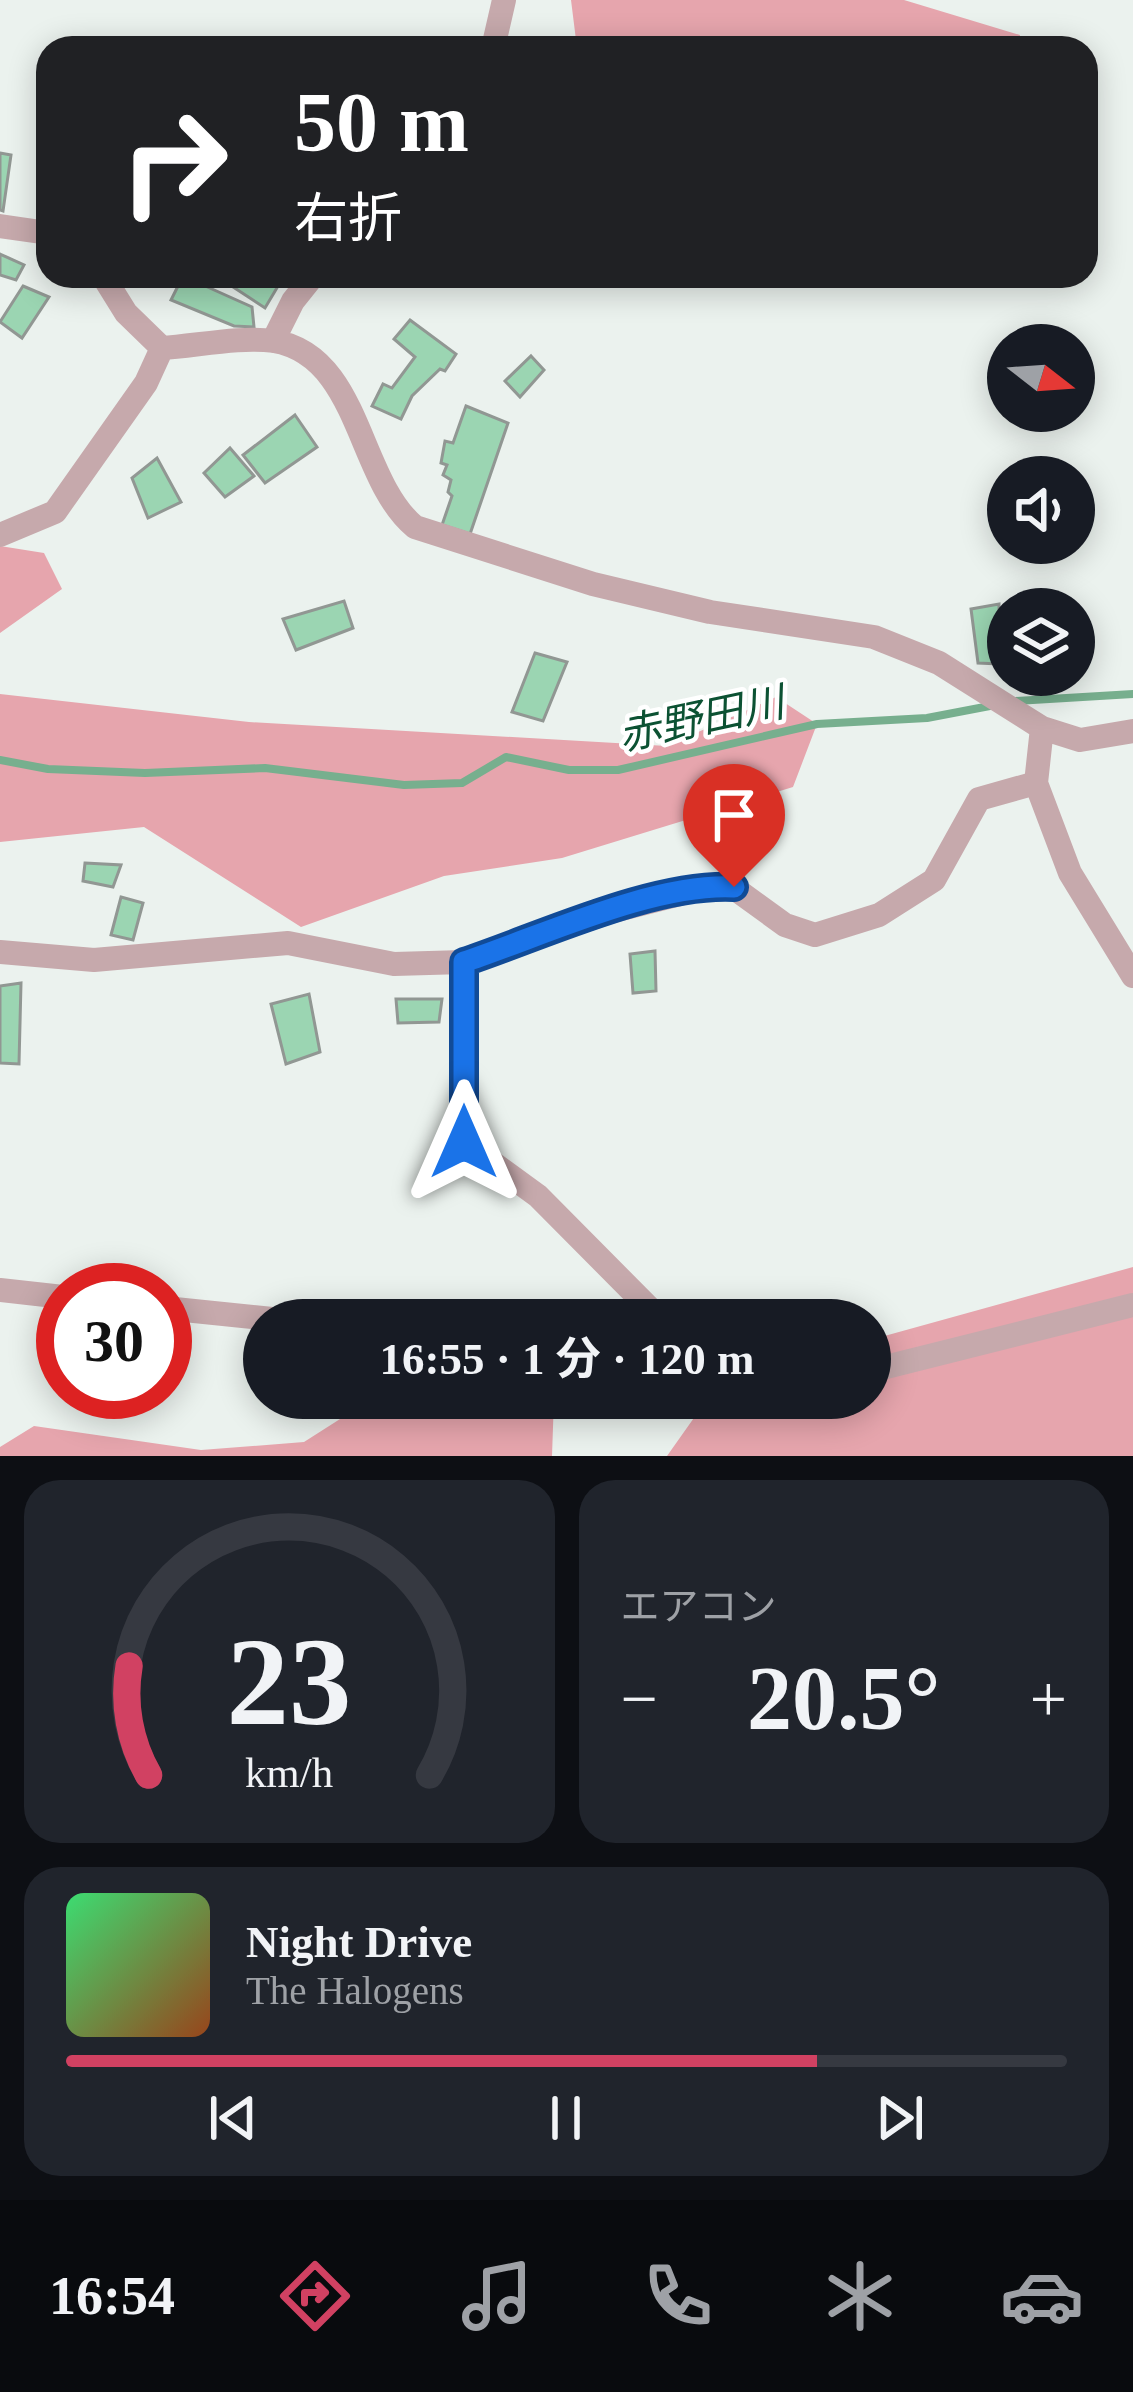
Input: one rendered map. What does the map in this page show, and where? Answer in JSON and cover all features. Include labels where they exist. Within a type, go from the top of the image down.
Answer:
[{"type":"street","points":[[496,36],[504,0]]},
{"type":"street","points":[[0,226],[36,231]]},
{"type":"street","points":[[110,288],[126,313],[162,348],[273,341],[308,355],[332,376],[393,508],[415,527],[593,584],[710,612],[874,637],[939,663],[1042,728],[1080,740],[1133,731]]},
{"type":"street","points":[[273,341],[303,288]]},
{"type":"street","points":[[0,536],[55,512],[146,383],[162,348]]},
{"type":"street","points":[[1042,728],[1036,782],[1070,873],[1133,976]]},
{"type":"street","points":[[0,952],[94,960],[288,943],[394,964],[464,962],[613,911],[711,886],[734,887],[784,926],[815,935],[857,922],[934,880],[979,799],[1036,782]]},
{"type":"street","points":[[464,962],[464,1142],[538,1196],[640,1299]]},
{"type":"street","points":[[0,1290],[36,1294]]},
{"type":"street","points":[[891,1366],[1133,1305]]},
{"type":"street","points":[[192,1310],[243,1316]]},
{"type":"shaded area","points":[[571,0],[904,0],[1020,35],[1020,36],[576,36]]},
{"type":"shaded area","points":[[0,546],[44,553],[62,589],[0,633]]},
{"type":"shaded area","points":[[0,694],[249,722],[667,746],[776,697],[817,724],[793,787],[562,858],[444,876],[301,927],[144,827],[0,842]]},
{"type":"shaded area","points":[[1133,1267],[1133,1456],[667,1456],[693,1419],[891,1419],[891,1334]]},
{"type":"shaded area","points":[[340,1419],[553,1419],[552,1456],[0,1456],[0,1447],[34,1426],[201,1450],[304,1442]]},
{"type":"building","points":[[0,153],[11,155],[3,211],[0,210]]},
{"type":"building","points":[[0,254],[24,265],[16,280],[0,275]]},
{"type":"building","points":[[23,286],[49,297],[22,338],[0,322]]},
{"type":"building","points":[[177,288],[210,288],[252,307],[254,327],[234,326],[171,300]]},
{"type":"building","points":[[235,288],[277,288],[265,308]]},
{"type":"building","points":[[410,320],[456,354],[445,371],[440,369],[412,396],[401,419],[372,406],[383,384],[392,388],[415,357],[394,339]]},
{"type":"building","points":[[531,356],[544,370],[520,397],[505,381]]},
{"type":"building","points":[[466,406],[508,423],[470,534],[442,525],[452,496],[448,492],[451,480],[443,475],[447,465],[441,463],[445,441],[453,443]]},
{"type":"building","points":[[295,415],[317,447],[265,483],[243,455]]},
{"type":"building","points":[[230,448],[254,476],[225,497],[204,473]]},
{"type":"building","points":[[157,458],[181,502],[148,518],[132,478]]},
{"type":"building","points":[[344,601],[353,628],[296,650],[283,619]]},
{"type":"building","points":[[987,606],[987,663],[978,663],[971,609]]},
{"type":"building","points":[[535,653],[567,662],[543,721],[512,712]]},
{"type":"building","points":[[85,863],[121,865],[113,887],[83,881]]},
{"type":"building","points":[[121,897],[143,903],[133,940],[111,935]]},
{"type":"building","points":[[655,951],[656,991],[633,993],[630,954]]},
{"type":"building","points":[[21,983],[19,1064],[0,1063],[0,986]]},
{"type":"building","points":[[309,994],[320,1052],[286,1064],[271,1004]]},
{"type":"building","points":[[396,999],[442,999],[439,1022],[398,1023]]},
{"type":"waterway","name":"赤野田川","points":[[1016,701],[1133,694]]},
{"type":"waterway","name":"赤野田川","points":[[0,760],[48,769],[145,773],[265,768],[404,785],[462,783],[506,757],[569,770],[618,770],[817,724],[927,718],[995,705]]},
{"type":"route","points":[[464,1142],[464,962],[613,911],[711,886],[734,887]]}]
